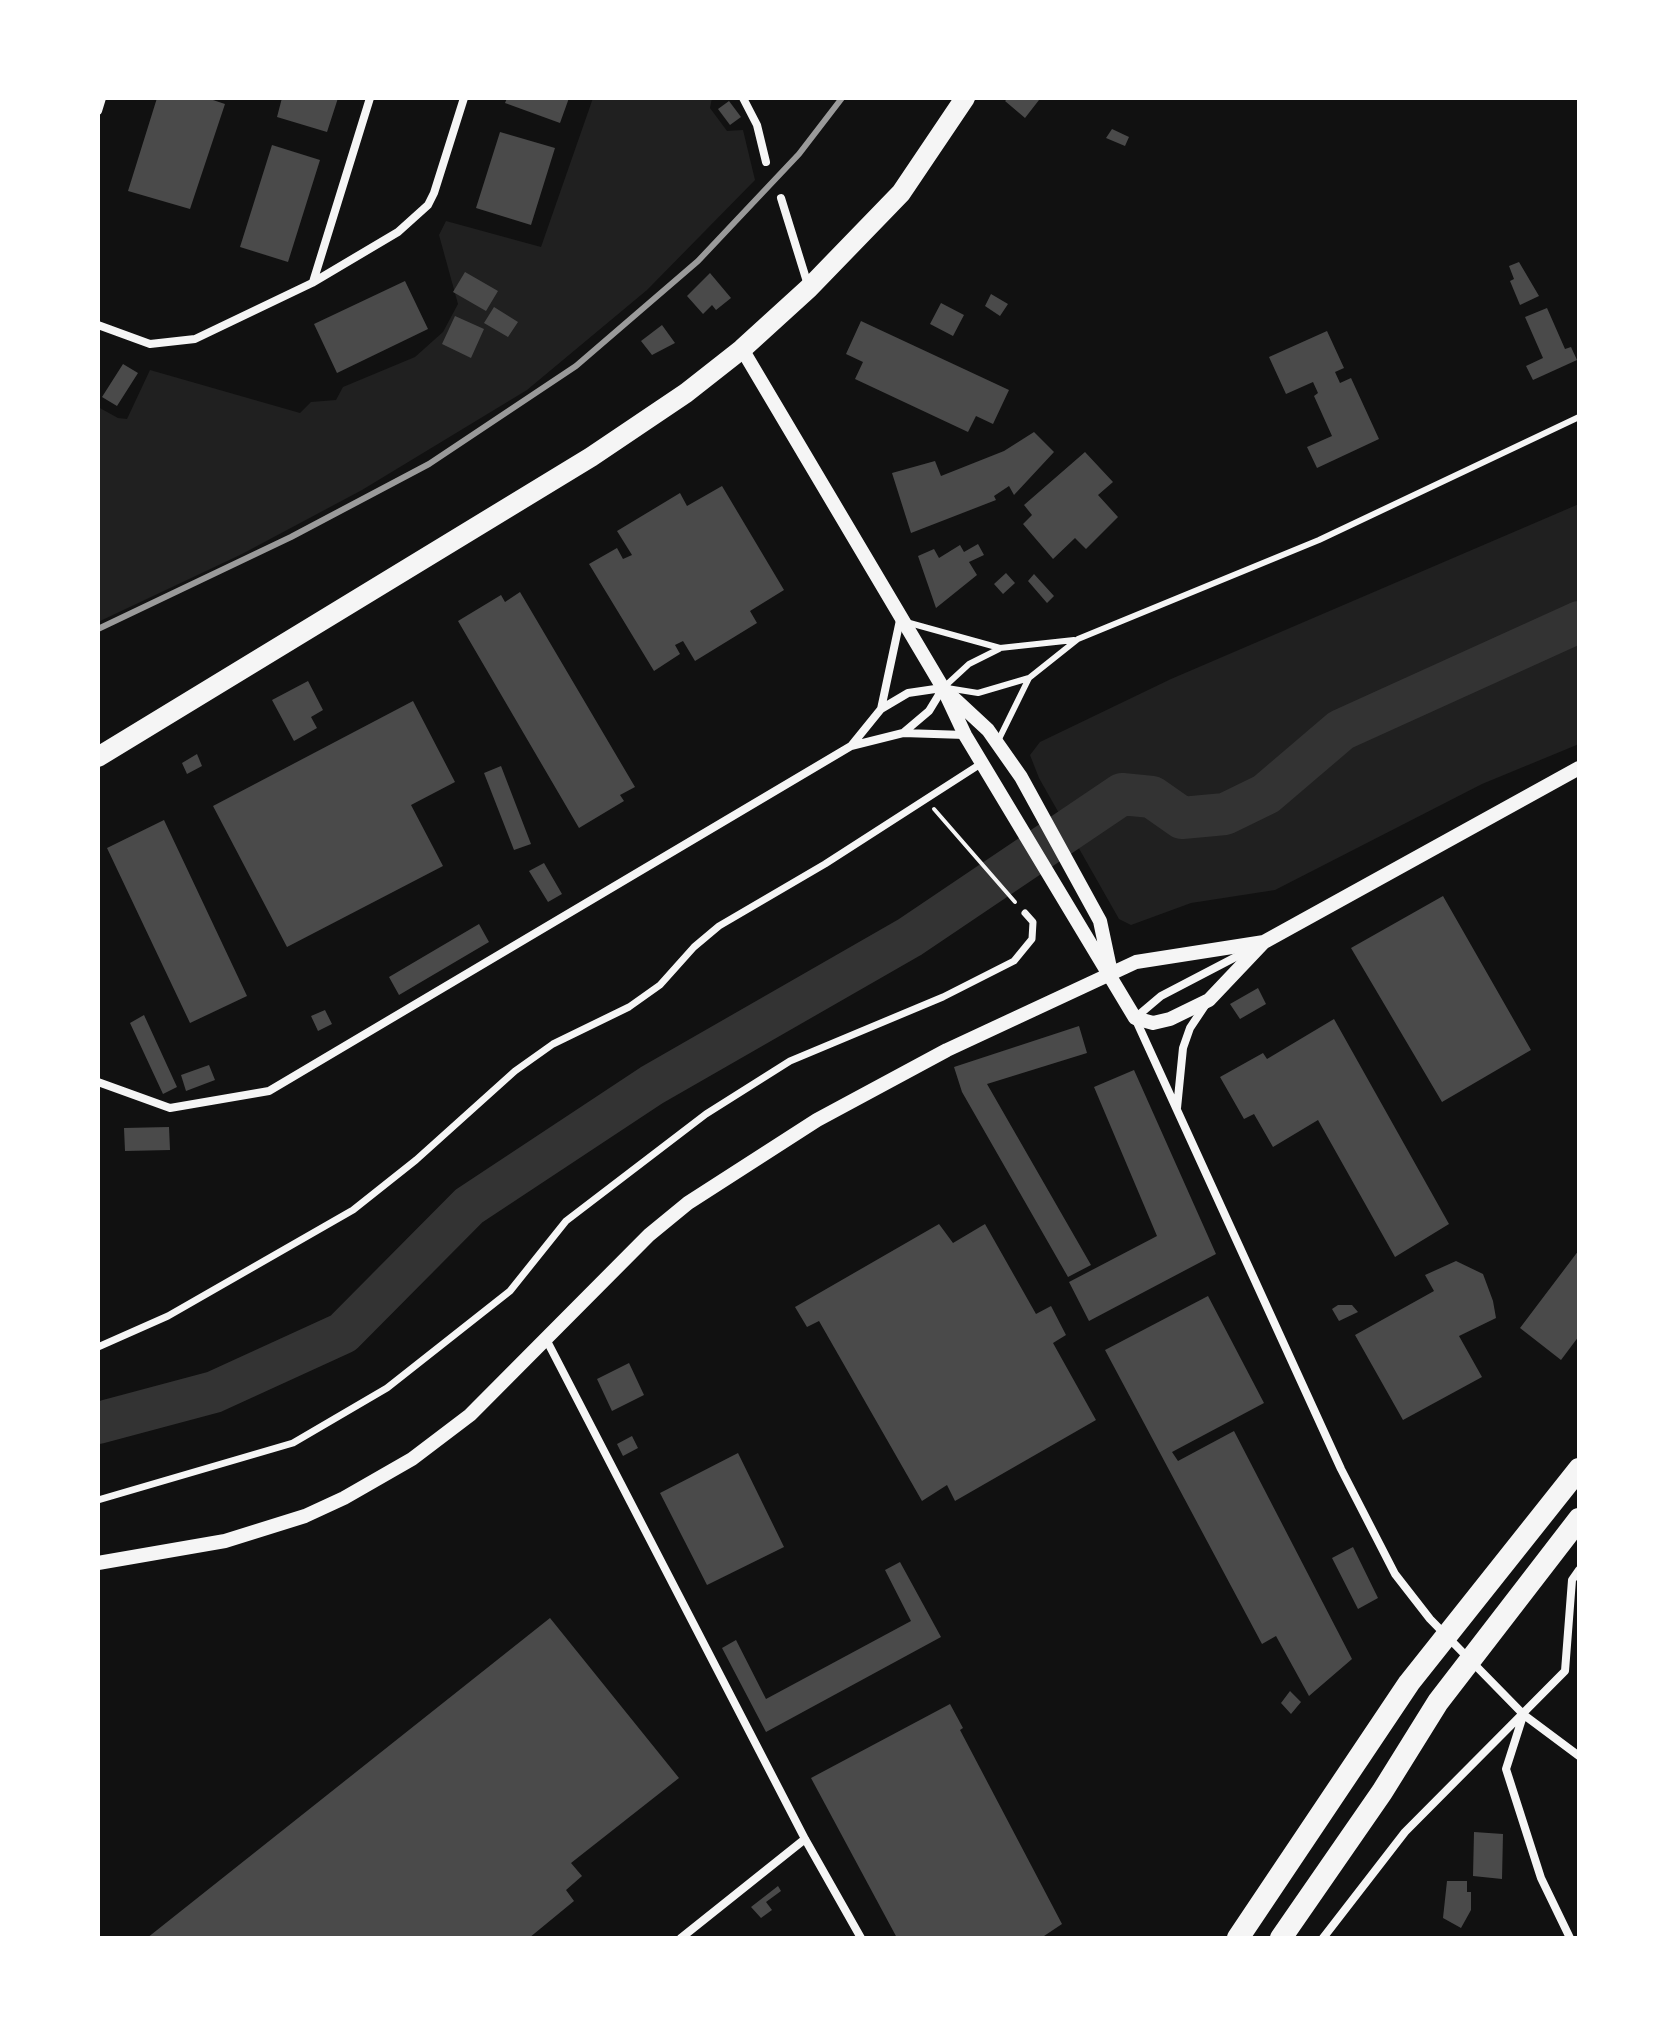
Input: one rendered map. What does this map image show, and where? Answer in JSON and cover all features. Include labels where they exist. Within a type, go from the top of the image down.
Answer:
[{"type":"highway","points":[[1238,1938],[1409,1683],[1579,1469]]},
{"type":"highway","points":[[1281,1938],[1382,1792],[1438,1702],[1579,1519]]},
{"type":"main road","points":[[98,757],[591,457],[742,349],[809,288],[901,193],[965,98]]},
{"type":"street","points":[[98,111],[102,98]]},
{"type":"street","points":[[312,283],[370,98]]},
{"type":"street","points":[[98,325],[150,344],[175,344],[195,339],[312,283],[398,232],[428,205],[464,98]]},
{"type":"street","points":[[743,98],[757,125],[766,162]]},
{"type":"street","points":[[781,198],[809,288]]},
{"type":"street","points":[[742,349],[943,688],[965,735],[1080,931],[1111,974],[1135,1018],[1341,1469],[1395,1574],[1430,1619],[1524,1715],[1579,1756]]},
{"type":"street","points":[[881,709],[900,620]]},
{"type":"street","points":[[851,746],[881,709],[908,693],[943,688]]},
{"type":"street","points":[[903,733],[929,711],[943,688]]},
{"type":"street","points":[[943,688],[998,741],[1021,777],[1100,921],[1111,974]]},
{"type":"street","points":[[98,1082],[170,1108],[269,1091],[851,746],[903,733],[965,735]]},
{"type":"street","points":[[98,1347],[168,1316],[353,1210],[540,1053],[629,1007],[660,985],[694,947],[719,926],[838,856],[982,763]]},
{"type":"street","points":[[1135,1018],[1161,996],[1579,768]]},
{"type":"street","points":[[98,1500],[293,1443],[387,1388],[510,1291],[566,1221],[706,1114],[790,1061],[943,997],[1014,961],[1032,939],[1033,922],[1025,913]]},
{"type":"street","points":[[98,1563],[225,1541],[291,1521],[344,1498],[442,1438],[497,1391],[649,1235],[688,1203],[749,1162],[880,1084],[1136,962],[1264,942]]},
{"type":"street","points":[[1177,1109],[1183,1048],[1190,1028],[1209,1000],[1264,942]]},
{"type":"street","points":[[1135,1018],[1153,1023],[1170,1019],[1209,1000]]},
{"type":"street","points":[[547,1341],[805,1839],[861,1938]]},
{"type":"street","points":[[1323,1938],[1405,1832],[1565,1671],[1572,1580],[1579,1570]]},
{"type":"street","points":[[1524,1715],[1506,1769],[1541,1878],[1570,1938]]},
{"type":"street","points":[[681,1938],[805,1839]]},
{"type":"lane","points":[[943,688],[969,664],[1000,648],[1078,639],[1319,540],[1579,417]]},
{"type":"lane","points":[[900,620],[1000,648]]},
{"type":"lane","points":[[943,688],[978,693],[1029,678],[1078,639]]},
{"type":"lane","points":[[998,741],[1029,678]]},
{"type":"path","points":[[939,817],[1025,913]]},
{"type":"shaded area","points":[[593,98],[712,98],[710,108],[727,131],[743,130],[755,180],[647,290],[527,390],[362,490],[242,554],[98,622],[98,407],[118,418],[127,419],[150,370],[300,413],[311,402],[336,400],[343,387],[415,357],[443,332],[458,304],[439,235],[446,221],[541,247]]},
{"type":"shaded area","points":[[1579,504],[1579,744],[1482,784],[1275,890],[1191,903],[1131,925],[1119,919],[1039,778],[1030,755],[1040,742],[1171,679]]},
{"type":"building","points":[[157,98],[207,98],[225,104],[190,209],[128,191]]},
{"type":"building","points":[[282,98],[338,98],[327,132],[277,117]]},
{"type":"building","points":[[507,98],[569,98],[560,123],[505,103]]},
{"type":"building","points":[[1008,98],[1039,100],[1025,118],[1005,101]]},
{"type":"building","points":[[729,101],[741,117],[730,125],[718,109]]},
{"type":"building","points":[[1112,129],[1129,137],[1125,146],[1106,138]]},
{"type":"building","points":[[500,132],[555,148],[531,225],[476,208]]},
{"type":"building","points":[[272,145],[320,160],[288,262],[240,247]]},
{"type":"building","points":[[1519,262],[1539,296],[1520,305],[1510,281],[1514,279],[1509,266]]},
{"type":"building","points":[[465,272],[498,291],[486,311],[453,292]]},
{"type":"building","points":[[710,273],[731,298],[716,310],[712,305],[703,314],[687,296]]},
{"type":"building","points":[[405,281],[428,329],[337,373],[314,324]]},
{"type":"building","points":[[991,294],[1008,304],[1000,316],[985,306]]},
{"type":"building","points":[[941,303],[964,315],[953,336],[930,324]]},
{"type":"building","points":[[494,307],[518,322],[508,337],[484,323]]},
{"type":"building","points":[[1547,308],[1565,349],[1571,347],[1577,360],[1533,380],[1526,366],[1543,358],[1525,317]]},
{"type":"building","points":[[455,316],[484,329],[471,358],[442,344]]},
{"type":"building","points":[[861,321],[1009,390],[993,424],[976,416],[968,432],[855,379],[863,362],[846,354]]},
{"type":"building","points":[[662,325],[675,343],[652,355],[641,341]]},
{"type":"building","points":[[1327,331],[1344,368],[1335,372],[1340,383],[1351,378],[1379,439],[1317,468],[1307,447],[1332,436],[1314,396],[1318,393],[1313,382],[1286,394],[1269,357]]},
{"type":"building","points":[[123,364],[138,373],[117,406],[102,397]]},
{"type":"building","points":[[1034,432],[1054,452],[1014,495],[1009,486],[994,496],[996,500],[911,533],[892,473],[935,461],[941,476],[1004,451]]},
{"type":"building","points":[[1085,452],[1113,482],[1098,495],[1118,517],[1086,549],[1075,538],[1053,559],[1023,524],[1032,515],[1024,505]]},
{"type":"building","points":[[722,486],[784,590],[750,611],[757,623],[695,661],[683,641],[675,645],[680,654],[654,671],[589,564],[617,548],[623,559],[632,555],[617,531],[680,493],[687,506]]},
{"type":"building","points":[[978,544],[984,555],[969,562],[977,575],[936,608],[918,556],[934,549],[939,558],[960,545],[964,552]]},
{"type":"building","points":[[1006,573],[1015,583],[1003,594],[994,584]]},
{"type":"building","points":[[1034,574],[1054,596],[1047,603],[1028,581]]},
{"type":"building","points":[[520,592],[635,787],[620,795],[624,801],[579,828],[458,621],[501,595],[505,602]]},
{"type":"building","points":[[308,681],[323,710],[311,717],[317,728],[294,741],[272,700]]},
{"type":"building","points":[[413,701],[455,782],[411,805],[443,866],[287,947],[213,806]]},
{"type":"building","points":[[197,754],[202,766],[187,774],[182,763]]},
{"type":"building","points":[[501,766],[531,844],[514,850],[484,773]]},
{"type":"building","points":[[164,820],[247,996],[190,1023],[107,848]]},
{"type":"building","points":[[544,863],[562,894],[548,902],[529,871]]},
{"type":"building","points":[[1443,896],[1531,1050],[1442,1102],[1351,948]]},
{"type":"building","points":[[479,924],[489,942],[399,995],[389,977]]},
{"type":"building","points":[[1258,988],[1266,1004],[1240,1019],[1230,1004]]},
{"type":"building","points":[[325,1010],[332,1024],[318,1031],[311,1016]]},
{"type":"building","points":[[144,1015],[177,1087],[163,1094],[130,1023]]},
{"type":"building","points":[[1334,1019],[1449,1224],[1395,1257],[1318,1120],[1273,1147],[1254,1114],[1244,1119],[1220,1077],[1263,1053],[1267,1059]]},
{"type":"building","points":[[1079,1026],[1087,1053],[987,1084],[1091,1265],[1068,1277],[962,1092],[954,1067]]},
{"type":"building","points":[[209,1065],[215,1080],[186,1091],[181,1075]]},
{"type":"building","points":[[1134,1070],[1216,1254],[1089,1321],[1069,1282],[1157,1236],[1094,1087]]},
{"type":"building","points":[[169,1127],[170,1150],[125,1151],[124,1128]]},
{"type":"building","points":[[939,1224],[953,1243],[985,1224],[1036,1314],[1051,1306],[1066,1335],[1053,1343],[1096,1420],[955,1501],[947,1485],[922,1501],[819,1321],[807,1327],[795,1307]]},
{"type":"building","points":[[1579,1250],[1579,1336],[1561,1360],[1520,1328]]},
{"type":"building","points":[[1456,1261],[1483,1274],[1493,1301],[1496,1318],[1459,1336],[1482,1377],[1403,1420],[1355,1335],[1434,1291],[1425,1275]]},
{"type":"building","points":[[1208,1296],[1264,1403],[1172,1452],[1178,1461],[1234,1431],[1352,1659],[1309,1696],[1276,1636],[1262,1644],[1105,1350]]},
{"type":"building","points":[[1338,1305],[1352,1305],[1358,1312],[1339,1321],[1332,1309]]},
{"type":"building","points":[[629,1363],[644,1395],[612,1411],[597,1379]]},
{"type":"building","points":[[632,1436],[638,1448],[623,1456],[617,1444]]},
{"type":"building","points":[[738,1453],[784,1547],[707,1585],[660,1493]]},
{"type":"building","points":[[1353,1547],[1378,1598],[1358,1609],[1332,1558]]},
{"type":"building","points":[[900,1562],[941,1637],[766,1732],[722,1648],[736,1640],[766,1699],[911,1621],[885,1570]]},
{"type":"building","points":[[550,1618],[679,1778],[571,1863],[582,1876],[566,1890],[574,1901],[529,1938],[147,1938]]},
{"type":"building","points":[[1290,1691],[1301,1702],[1291,1714],[1281,1703]]},
{"type":"building","points":[[950,1704],[963,1728],[960,1730],[1062,1924],[1041,1938],[897,1938],[811,1778]]},
{"type":"building","points":[[1474,1832],[1503,1834],[1502,1879],[1473,1876]]},
{"type":"building","points":[[1447,1881],[1467,1881],[1467,1892],[1471,1892],[1471,1910],[1461,1928],[1443,1918]]},
{"type":"building","points":[[778,1886],[781,1891],[766,1902],[772,1910],[761,1918],[751,1907]]},
{"type":"waterway","points":[[98,1423],[214,1392],[343,1333],[469,1206],[652,1085],[910,937],[1122,794],[1152,797],[1182,818],[1225,814],[1266,794],[1341,730],[1579,622]]},
{"type":"railway","points":[[98,629],[291,537],[429,464],[576,366],[698,261],[799,154],[842,98]]}]
